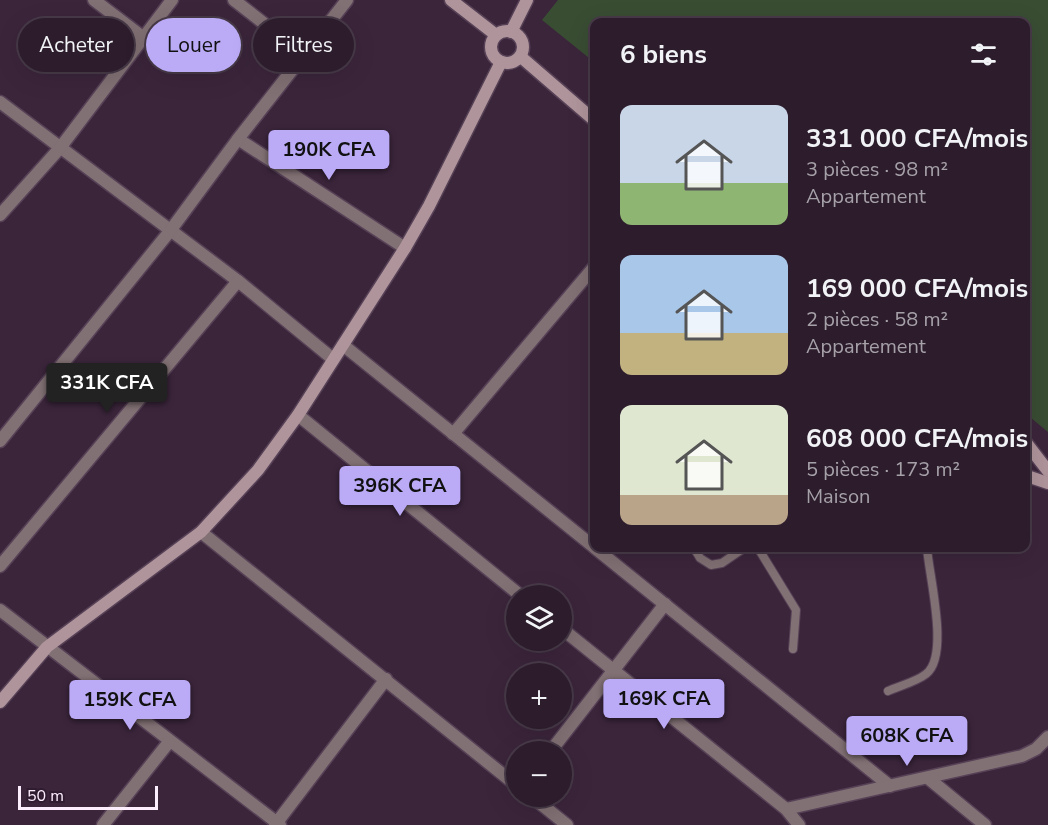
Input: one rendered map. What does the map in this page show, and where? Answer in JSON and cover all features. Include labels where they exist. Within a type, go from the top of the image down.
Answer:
[{"type":"street","points":[[94,0],[144,38]]},
{"type":"street","points":[[0,215],[60,148],[172,0]]},
{"type":"street","points":[[234,0],[257,18]]},
{"type":"street","points":[[332,18],[347,0]]},
{"type":"street","points":[[451,0],[496,36]]},
{"type":"street","points":[[511,32],[527,0]]},
{"type":"street","points":[[503,32],[511,32],[523,42],[521,57],[512,63],[501,62],[491,50],[496,36],[503,32]]},
{"type":"street","points":[[521,57],[590,117]]},
{"type":"street","points":[[0,702],[46,647],[201,532],[258,470],[298,415],[405,248],[429,206],[501,62]]},
{"type":"street","points":[[0,441],[170,231],[289,72]]},
{"type":"street","points":[[0,102],[238,281],[333,359]]},
{"type":"street","points":[[238,139],[405,248]]},
{"type":"street","points":[[453,434],[590,272]]},
{"type":"street","points":[[0,566],[238,281]]},
{"type":"street","points":[[343,345],[590,544]]},
{"type":"street","points":[[298,415],[507,585]]},
{"type":"street","points":[[1030,448],[1048,471]]},
{"type":"street","points":[[1030,477],[1048,483]]},
{"type":"street","points":[[201,532],[506,777]]},
{"type":"street","points":[[600,552],[890,786]]},
{"type":"street","points":[[559,741],[665,604]]},
{"type":"street","points":[[0,610],[277,824],[386,679]]},
{"type":"street","points":[[572,637],[786,809],[799,825]]},
{"type":"street","points":[[786,809],[1022,756],[1036,749],[1048,737]]},
{"type":"street","points":[[103,825],[169,742]]},
{"type":"street","points":[[928,778],[986,825]]},
{"type":"street","points":[[545,807],[567,825]]},
{"type":"lane","points":[[696,552],[700,558],[711,565],[722,563],[738,552]]},
{"type":"lane","points":[[760,552],[795,610],[793,649]]},
{"type":"lane","points":[[888,691],[927,674],[937,657],[937,630],[927,552]]},
{"type":"green space","points":[[558,0],[1048,0],[1048,432],[1030,417],[1030,18],[590,18],[590,59],[542,20]]}]
